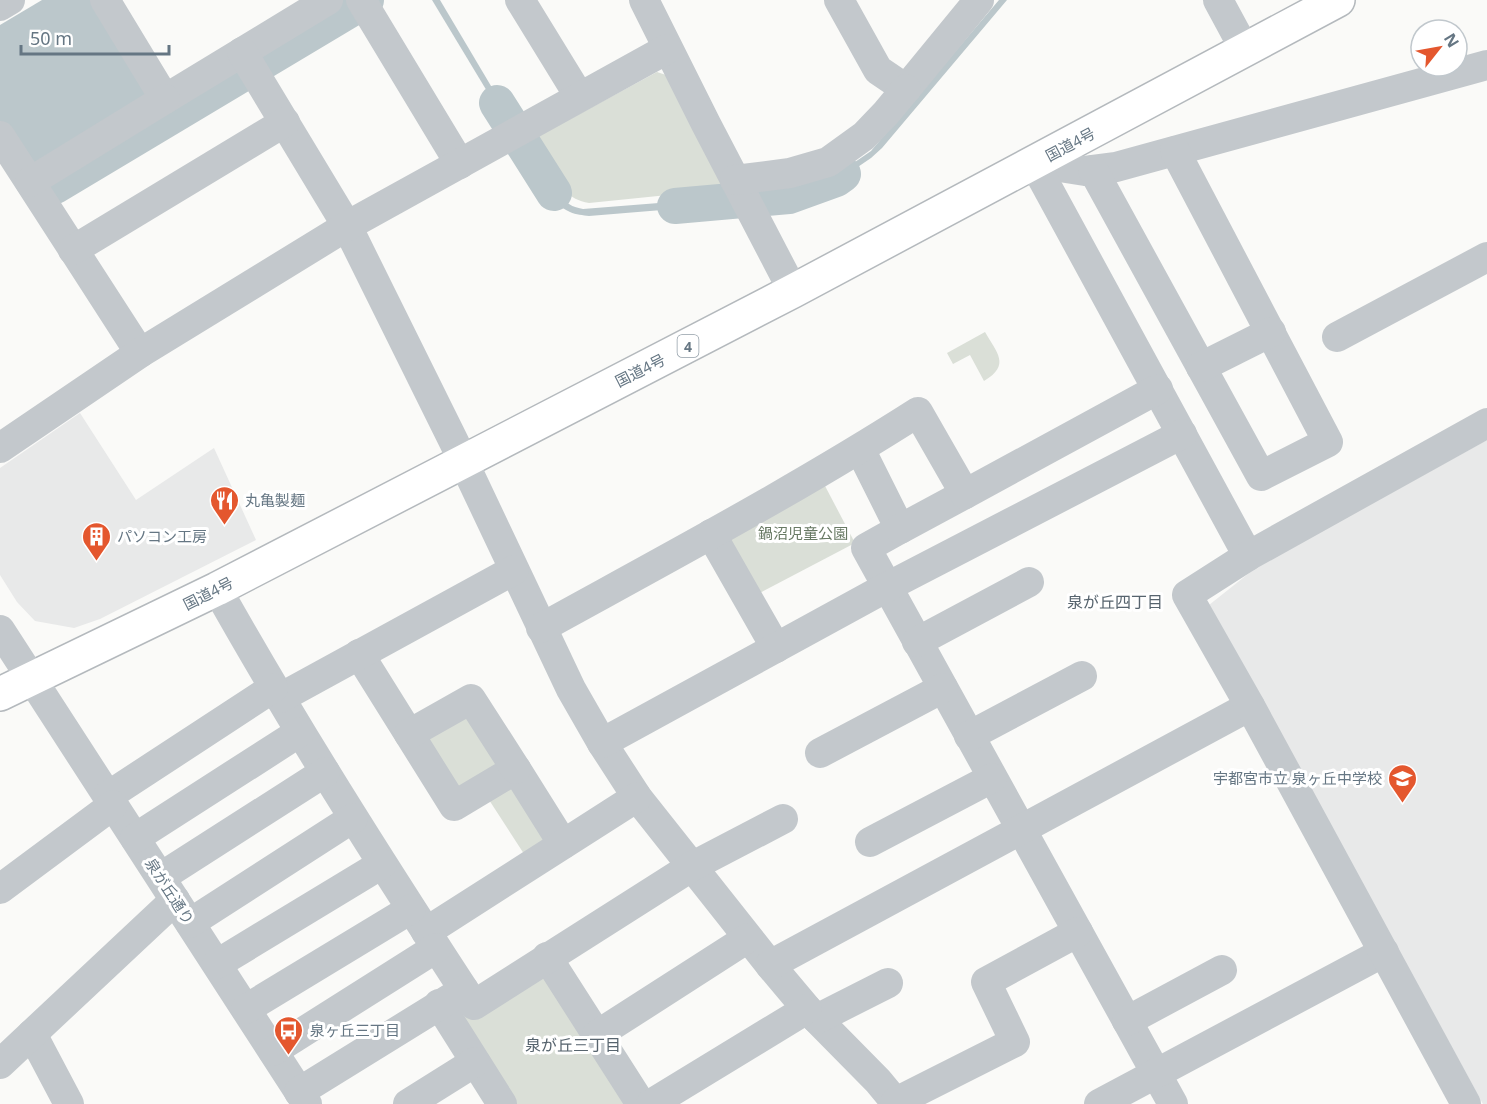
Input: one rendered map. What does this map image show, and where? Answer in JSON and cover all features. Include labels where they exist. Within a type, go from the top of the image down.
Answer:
[{"type":"highway","name":"国道4号","points":[[0,694],[217,589],[794,291],[1338,0]]},
{"type":"street","points":[[0,6],[10,0]]},
{"type":"street","points":[[105,0],[165,99]]},
{"type":"street","points":[[30,182],[328,0]]},
{"type":"street","points":[[361,0],[460,164]]},
{"type":"street","points":[[520,0],[579,96]]},
{"type":"street","points":[[644,0],[667,49],[794,291]]},
{"type":"street","points":[[839,0],[878,70],[906,89]]},
{"type":"street","points":[[1218,0],[1245,50]]},
{"type":"street","points":[[735,180],[790,173],[828,162],[864,136],[906,89],[971,4]]},
{"type":"street","points":[[0,448],[140,353],[347,226],[667,49]]},
{"type":"street","points":[[242,52],[347,226],[571,689],[602,743],[636,796],[770,965],[812,1014],[878,1081],[896,1103],[1015,1042],[986,982],[1078,932]]},
{"type":"street","points":[[1034,163],[1085,171],[1116,167],[1487,65]]},
{"type":"street","points":[[73,250],[285,122]]},
{"type":"street","points":[[0,136],[140,353]]},
{"type":"street","points":[[1093,170],[1261,476],[1329,442],[1175,151]]},
{"type":"street","points":[[1034,163],[1248,556]]},
{"type":"street","points":[[1336,337],[1487,256]]},
{"type":"street","points":[[1201,367],[1271,332]]},
{"type":"street","points":[[1158,389],[866,548],[1173,1104]]},
{"type":"street","points":[[541,628],[860,449],[918,412],[965,494]]},
{"type":"street","points":[[1466,1104],[1250,706],[1187,595],[1248,556],[1487,423]]},
{"type":"street","points":[[602,743],[887,587],[1182,434]]},
{"type":"street","points":[[860,449],[900,529]]},
{"type":"street","points":[[711,534],[776,648]]},
{"type":"street","points":[[0,889],[110,800],[276,693],[359,654],[514,570]]},
{"type":"street","points":[[917,642],[1029,582]]},
{"type":"street","points":[[217,589],[276,693],[425,929],[475,1062],[502,1104]]},
{"type":"street","name":"泉が丘通り","points":[[0,630],[303,1098]]},
{"type":"street","points":[[359,654],[454,806],[516,769]]},
{"type":"street","points":[[969,736],[1082,676]]},
{"type":"street","points":[[820,753],[943,688]]},
{"type":"street","points":[[409,734],[471,699],[562,844]]},
{"type":"street","points":[[770,965],[1250,706]]},
{"type":"street","points":[[135,838],[300,732]]},
{"type":"street","points":[[0,1064],[175,900],[326,772]]},
{"type":"street","points":[[870,842],[992,778]]},
{"type":"street","points":[[273,1051],[425,929],[636,796]]},
{"type":"street","points":[[175,900],[353,818]]},
{"type":"street","points":[[451,997],[474,1005],[691,867],[783,819]]},
{"type":"street","points":[[217,964],[382,864]]},
{"type":"street","points":[[246,1009],[425,929]]},
{"type":"street","points":[[597,1035],[748,938]]},
{"type":"street","points":[[1099,1104],[1384,952]]},
{"type":"street","points":[[547,957],[641,1104]]},
{"type":"street","points":[[1127,1021],[1222,970]]},
{"type":"street","points":[[651,1104],[812,1014],[888,983]]},
{"type":"street","points":[[303,1098],[451,997]]},
{"type":"street","points":[[32,1034],[69,1104]]},
{"type":"street","points":[[408,1104],[475,1062]]},
{"type":"shaded area","points":[[42,0],[95,0],[150,87],[147,103],[44,164],[27,161],[0,121],[0,25]]},
{"type":"shaded area","points":[[432,0],[440,0],[510,118],[505,121]]},
{"type":"shaded area","points":[[999,0],[1007,0],[882,148],[871,158],[849,173],[806,192],[773,197],[773,191],[805,186],[842,171],[871,151]]},
{"type":"shaded area","points":[[228,82],[230,87],[58,192],[55,187]]},
{"type":"shaded area","points":[[530,151],[558,194],[569,204],[583,209],[722,198],[723,205],[589,216],[575,214],[563,208],[550,195],[525,154]]},
{"type":"shaded area","points":[[80,413],[136,500],[214,448],[256,540],[100,619],[74,628],[35,621],[17,602],[0,575],[0,468]]},
{"type":"shaded area","name":"宇都宮市立 泉ヶ丘中学校","points":[[1487,440],[1487,1104],[1483,1104],[1209,605],[1258,566]]},
{"type":"green space","points":[[657,72],[669,76],[727,189],[589,203],[573,197],[564,190],[535,138]]},
{"type":"green space","points":[[985,332],[997,353],[999,364],[997,370],[984,381],[970,355],[953,364],[947,353]]},
{"type":"green space","name":"鍋沼児童公園","points":[[824,484],[855,543],[754,596],[726,538]]},
{"type":"green space","points":[[469,705],[553,839],[526,857],[480,786],[456,801],[416,736]]},
{"type":"green space","points":[[547,963],[636,1104],[508,1104],[456,1021]]},
{"type":"waterway","points":[[55,186],[366,0]]},
{"type":"waterway","points":[[497,103],[554,193]]},
{"type":"waterway","points":[[675,206],[789,196],[836,179],[843,174]]},
{"type":"place","name":"丸亀製麺","points":[[224,526]]},
{"type":"place","name":"パソコン工房","points":[[96,562]]},
{"type":"place","name":"宇都宮市立 泉ヶ丘中学校","points":[[1403,804]]},
{"type":"place","name":"泉ヶ丘三丁目","points":[[289,1056]]},
{"type":"district","name":"泉が丘四丁目","points":[[1115,602]]},
{"type":"district","name":"泉が丘三丁目","points":[[573,1045]]}]
